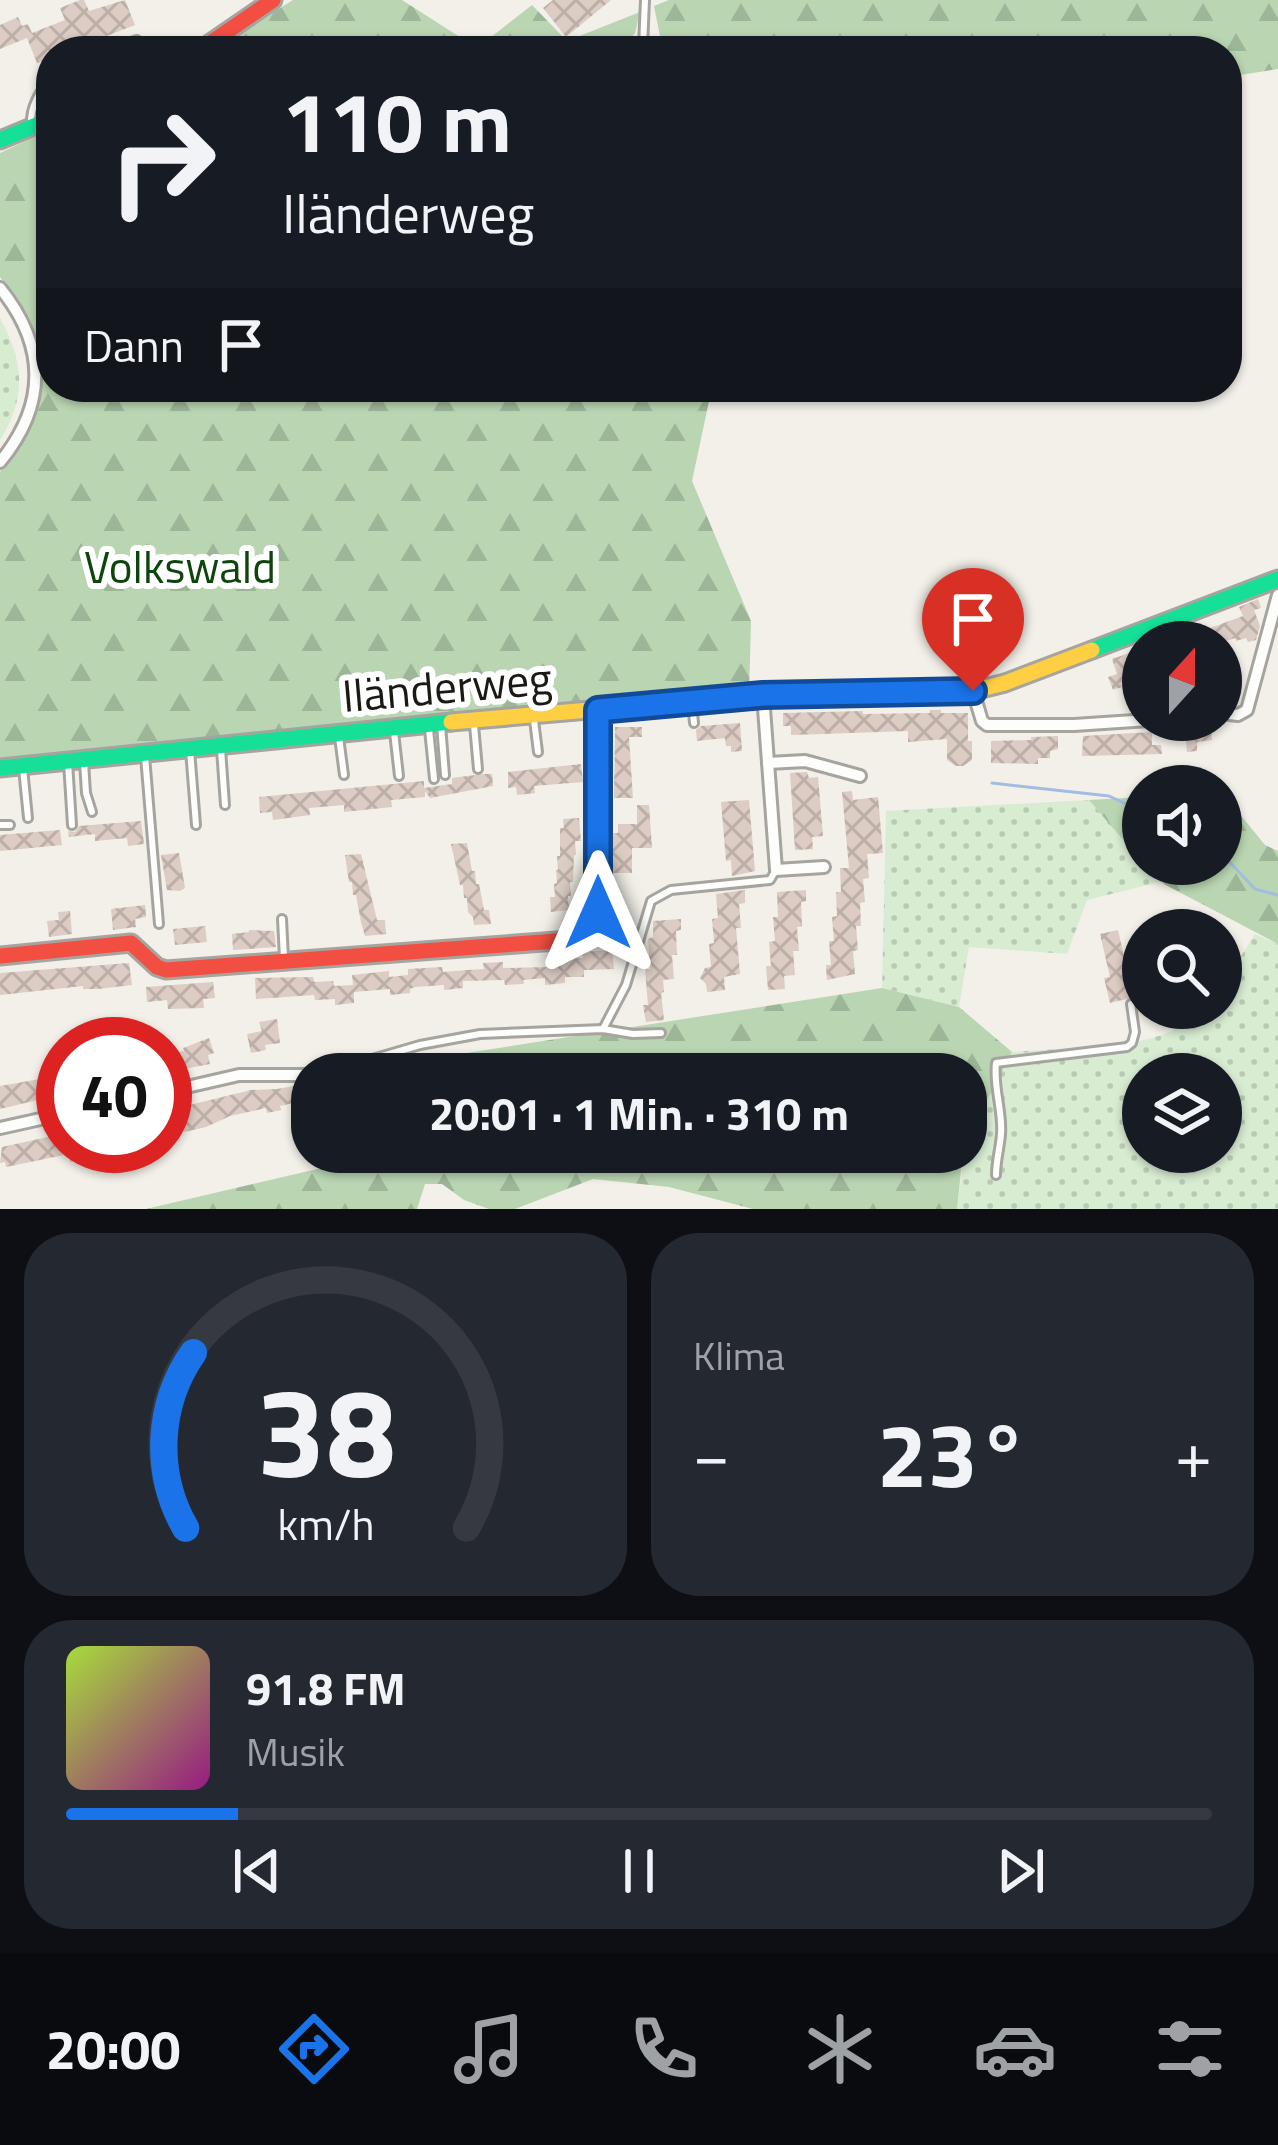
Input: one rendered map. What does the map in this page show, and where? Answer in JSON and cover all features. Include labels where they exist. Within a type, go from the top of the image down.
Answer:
[{"type":"street","points":[[221,36],[273,0]]},
{"type":"street","points":[[0,140],[36,125]]},
{"type":"street","points":[[0,288],[22,321],[36,381],[30,416],[0,463]]},
{"type":"street","name":"Iländerweg","points":[[1180,621],[1278,579]]},
{"type":"street","points":[[1242,713],[1247,710],[1278,595]]},
{"type":"street","name":"Iländerweg","points":[[0,768],[763,695],[973,691],[1122,644]]},
{"type":"street","points":[[973,691],[982,722],[988,725],[1122,722]]},
{"type":"street","points":[[763,695],[776,870],[824,867]]},
{"type":"street","points":[[0,956],[130,943],[166,970],[570,940],[592,926],[599,903],[598,710]]},
{"type":"street","points":[[768,763],[805,761],[860,776]]},
{"type":"street","points":[[192,1086],[239,1075],[291,1075]]},
{"type":"street","points":[[0,1128],[36,1120]]},
{"type":"lane","points":[[645,0],[646,36]]},
{"type":"lane","points":[[32,127],[36,102]]},
{"type":"lane","points":[[692,701],[694,724]]},
{"type":"lane","points":[[534,715],[538,752]]},
{"type":"lane","points":[[474,720],[478,769]]},
{"type":"lane","points":[[435,724],[445,776]]},
{"type":"lane","points":[[434,779],[435,724]]},
{"type":"lane","points":[[394,728],[399,776]]},
{"type":"lane","points":[[338,734],[344,775]]},
{"type":"lane","points":[[220,745],[225,805]]},
{"type":"lane","points":[[190,748],[196,825]]},
{"type":"lane","points":[[145,753],[159,924]]},
{"type":"lane","points":[[76,759],[92,812]]},
{"type":"lane","points":[[72,824],[76,759]]},
{"type":"lane","points":[[22,764],[28,818]]},
{"type":"lane","points":[[603,1029],[626,986],[651,901],[671,890],[770,880],[776,870]]},
{"type":"lane","points":[[282,920],[285,962]]},
{"type":"lane","points":[[393,1053],[460,1036],[603,1029],[661,1033]]},
{"type":"lane","points":[[996,1175],[1002,1132],[996,1063],[1127,1047],[1135,1029]]},
{"type":"green space","points":[[293,0],[402,0],[458,36],[235,36]]},
{"type":"green space","points":[[669,0],[1278,0],[1278,69],[1242,75],[1242,36],[660,36],[654,6]]},
{"type":"green space","points":[[532,5],[562,36],[492,36]]},
{"type":"green space","points":[[640,12],[632,36],[580,36]]},
{"type":"green space","name":"Volkswald","points":[[36,136],[36,343],[29,319],[0,277],[0,153]]},
{"type":"green space","points":[[0,318],[14,350],[19,379],[15,409],[0,440]]},
{"type":"green space","name":"Volkswald","points":[[36,379],[36,402],[709,402],[692,481],[751,621],[749,694],[0,767],[0,472],[22,432]]},
{"type":"green space","points":[[1122,798],[1122,838],[1089,800]]},
{"type":"green space","points":[[1089,800],[1122,838],[1122,885],[1148,885],[1087,900],[1067,954],[969,947],[959,1007],[882,988],[886,811]]},
{"type":"green space","points":[[1242,817],[1265,845],[1278,851],[1278,944],[1242,925],[1242,909],[1211,909],[1166,885],[1242,885]]},
{"type":"green space","points":[[1255,934],[1278,944],[1278,1209],[957,1209],[962,1173],[987,1173],[987,1100],[1012,1052],[1107,1046],[1175,1029],[1242,1029],[1242,955]]},
{"type":"green space","points":[[882,988],[959,1007],[1012,1052],[987,1100],[987,1053],[466,1053]]},
{"type":"green space","points":[[300,1173],[961,1173],[957,1209],[753,1209],[669,1187],[593,1179],[515,1209],[489,1209],[464,1200],[442,1184],[425,1184],[417,1209],[146,1209]]},
{"type":"building","points":[[84,0],[89,11],[125,0],[135,25],[107,36],[36,36],[36,60],[27,38],[0,49],[0,25],[18,17],[32,33],[65,20],[60,8]]},
{"type":"building","points":[[553,0],[611,0],[567,36],[543,8]]},
{"type":"building","points":[[1258,599],[1256,640],[1242,639],[1242,621],[1229,621],[1243,616],[1239,607]]},
{"type":"building","points":[[1122,656],[1122,687],[1113,690],[1108,677],[1117,674],[1112,659]]},
{"type":"building","points":[[783,713],[968,713],[972,760],[956,766],[947,760],[947,739],[908,742],[908,731],[791,735],[791,726],[783,726]]},
{"type":"building","points":[[740,723],[742,751],[731,752],[725,738],[697,741],[696,730],[701,726]]},
{"type":"building","points":[[615,727],[642,727],[642,737],[629,737],[633,798],[614,798]]},
{"type":"building","points":[[1122,734],[1122,741],[1161,745],[1162,754],[1082,756],[1083,736]]},
{"type":"building","points":[[1058,736],[1058,749],[1050,751],[1050,758],[1038,758],[1038,764],[991,763],[991,741]]},
{"type":"building","points":[[1186,741],[1204,741],[1197,742],[1197,751],[1187,752]]},
{"type":"building","points":[[581,764],[583,782],[534,786],[535,793],[517,795],[516,787],[508,788],[508,772]]},
{"type":"building","points":[[807,772],[809,778],[818,777],[823,836],[812,837],[813,849],[795,850],[790,773]]},
{"type":"building","points":[[492,774],[493,786],[430,798],[425,791],[425,797],[391,800],[392,807],[344,812],[344,805],[309,808],[310,815],[273,820],[272,812],[260,813],[259,797],[424,781],[424,788],[452,784],[452,778]]},
{"type":"building","points":[[852,791],[853,800],[878,797],[883,853],[867,854],[869,878],[863,879],[865,902],[860,903],[861,926],[856,926],[855,974],[827,980],[829,941],[834,941],[832,917],[837,916],[836,892],[841,892],[840,868],[849,868],[842,792]]},
{"type":"building","points":[[749,800],[755,871],[732,876],[731,860],[726,861],[721,802]]},
{"type":"building","points":[[637,805],[649,805],[652,848],[632,848],[632,873],[612,873],[612,833],[618,833],[618,824],[637,824]]},
{"type":"building","points":[[579,818],[581,841],[575,841],[569,910],[551,912],[560,828],[564,828],[563,819]]},
{"type":"building","points":[[141,821],[144,844],[128,846],[127,838],[95,841],[95,834],[69,837],[68,831],[75,832],[79,826]]},
{"type":"building","points":[[60,830],[62,845],[0,851],[0,835]]},
{"type":"building","points":[[467,843],[491,924],[474,925],[460,885],[451,844]]},
{"type":"building","points":[[179,853],[185,888],[167,890],[161,855]]},
{"type":"building","points":[[361,854],[377,920],[385,920],[386,934],[365,936],[345,855]]},
{"type":"building","points":[[745,890],[745,903],[739,904],[741,928],[736,928],[740,974],[724,977],[725,990],[707,992],[700,978],[711,967],[712,919],[718,918],[716,894]]},
{"type":"building","points":[[806,890],[806,901],[801,902],[802,926],[797,927],[799,951],[793,951],[795,975],[784,976],[785,989],[768,990],[766,966],[771,966],[769,942],[775,941],[777,892]]},
{"type":"building","points":[[145,905],[146,917],[135,919],[136,927],[113,930],[111,909]]},
{"type":"building","points":[[70,911],[72,934],[49,937],[47,921],[59,920],[58,912]]},
{"type":"building","points":[[681,919],[681,930],[676,931],[677,955],[672,955],[674,979],[663,980],[664,1020],[646,1022],[645,969],[650,969],[648,939],[653,937],[653,921]]},
{"type":"building","points":[[205,926],[207,942],[175,945],[173,929]]},
{"type":"building","points":[[1118,930],[1122,947],[1122,1000],[1110,1003],[1104,978],[1110,977],[1100,934]]},
{"type":"building","points":[[274,931],[276,947],[233,950],[232,934]]},
{"type":"building","points":[[612,950],[614,969],[584,970],[584,977],[565,977],[565,983],[545,985],[545,978],[505,985],[504,980],[463,981],[463,988],[444,990],[444,985],[390,995],[390,989],[354,992],[354,1003],[335,1005],[335,999],[315,1000],[314,995],[256,999],[255,978],[313,977],[314,982],[333,981],[334,986],[353,985],[352,975],[389,971],[389,977],[408,975],[408,969],[442,967],[443,972],[484,969],[483,963],[503,962],[503,968],[549,967],[564,965],[563,959],[583,958],[582,952]]},
{"type":"building","points":[[129,963],[132,985],[0,995],[0,973]]},
{"type":"building","points":[[213,982],[215,998],[203,999],[204,1008],[168,1009],[167,1000],[147,1002],[146,987]]},
{"type":"building","points":[[277,1019],[280,1043],[251,1053],[247,1034],[262,1031],[259,1022]]},
{"type":"building","points":[[209,1038],[214,1053],[208,1055],[210,1064],[192,1067],[192,1045]]},
{"type":"building","points":[[36,1080],[36,1100],[0,1109],[0,1086]]},
{"type":"building","points":[[291,1086],[291,1104],[280,1106],[281,1110],[267,1113],[266,1108],[230,1116],[192,1130],[192,1104],[251,1090]]},
{"type":"building","points":[[36,1140],[36,1161],[6,1167],[5,1162],[0,1163],[2,1147]]},
{"type":"waterway","points":[[992,783],[1109,796],[1122,802]]},
{"type":"waterway","points":[[1242,875],[1255,889],[1278,895]]},
{"type":"traffic: fast","points":[[0,140],[36,125]]},
{"type":"traffic: fast","points":[[1092,650],[1278,579]]},
{"type":"traffic: fast","points":[[0,768],[451,722]]},
{"type":"traffic: slow","points":[[451,722],[763,695],[973,691],[1092,650]]},
{"type":"traffic: jam","points":[[221,36],[273,0]]},
{"type":"traffic: jam","points":[[0,956],[131,943],[166,970],[570,940],[590,926],[599,903],[599,710]]},
{"type":"route","points":[[598,913],[598,710],[763,695],[973,691]]}]
